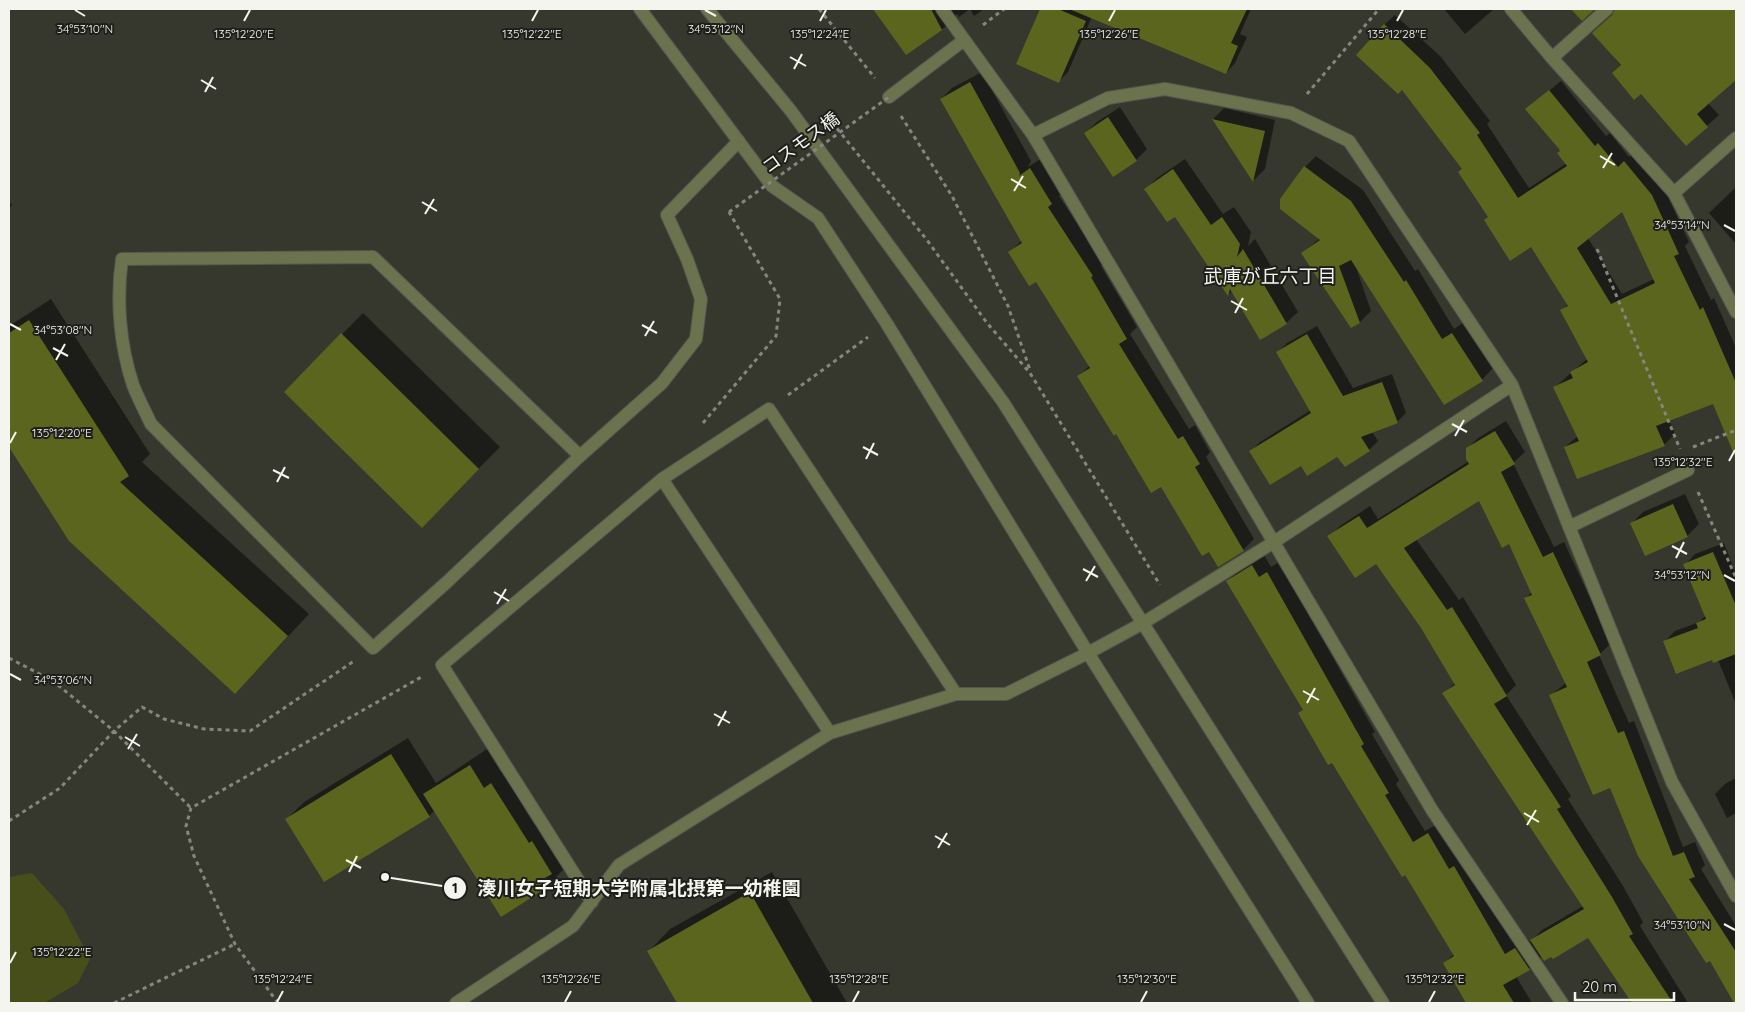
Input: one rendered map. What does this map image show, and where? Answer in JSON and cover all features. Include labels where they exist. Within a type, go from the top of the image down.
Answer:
[{"type":"street","points":[[640,9],[772,186],[818,218],[887,324],[1088,653],[1308,1003]]},
{"type":"street","points":[[707,9],[791,111],[1003,402],[1383,1003]]},
{"type":"street","points":[[942,9],[1033,135],[1432,810],[1562,1003]]},
{"type":"street","points":[[1511,9],[1552,58],[1674,193],[1736,312]]},
{"type":"street","points":[[1552,58],[1607,9]]},
{"type":"street","points":[[889,98],[964,40]]},
{"type":"street","points":[[1033,135],[1108,98],[1165,90],[1291,113],[1349,141],[1512,385],[1672,782],[1736,896]]},
{"type":"street","points":[[1674,193],[1736,138]]},
{"type":"street","points":[[580,456],[373,257],[122,258],[120,275],[122,336],[133,386],[151,424],[373,648],[447,582],[580,456],[662,383],[696,339],[701,299],[688,259],[667,215],[738,141]]},
{"type":"street","points":[[456,1003],[574,926],[619,865],[830,733],[956,694],[1006,694],[1088,653],[1143,623],[1274,542],[1512,385]]},
{"type":"street","points":[[592,902],[442,665],[662,478],[769,409],[956,694]]},
{"type":"street","points":[[1569,527],[1688,470]]},
{"type":"street","points":[[662,478],[830,733]]},
{"type":"path","points":[[818,9],[879,82]]},
{"type":"path","points":[[1291,113],[1379,9]]},
{"type":"path","name":"コスモス橋","points":[[702,423],[776,336],[780,299],[729,212],[889,98]]},
{"type":"path","points":[[822,110],[927,240],[987,323],[1030,373],[1173,604]]},
{"type":"path","points":[[900,114],[952,196],[1008,306],[1030,373]]},
{"type":"path","points":[[1597,249],[1688,470],[1736,578]]},
{"type":"path","points":[[769,409],[887,324]]},
{"type":"path","points":[[1681,452],[1736,430]]},
{"type":"path","points":[[9,821],[60,788],[114,731],[142,707],[164,720],[204,729],[250,731],[373,648]]},
{"type":"path","points":[[9,658],[53,681],[114,731],[191,808]]},
{"type":"path","points":[[278,1003],[235,944],[194,856],[186,826],[191,808],[442,665]]},
{"type":"path","points":[[114,1003],[235,944]]},
{"type":"green space","points":[[32,873],[64,909],[90,959],[78,983],[46,1002],[9,1003],[9,877]]},
{"type":"building","points":[[873,9],[931,9],[942,30],[906,55]]},
{"type":"building","points":[[1040,9],[1058,9],[1086,21],[1059,83],[1016,64]]},
{"type":"building","points":[[1069,9],[1247,9],[1231,43],[1238,46],[1226,74]]},
{"type":"building","points":[[1571,9],[1595,9],[1582,21]]},
{"type":"building","points":[[1615,9],[1736,9],[1736,80],[1697,114],[1708,127],[1686,146],[1641,94],[1634,100],[1612,73],[1621,65],[1592,33],[1612,15]]},
{"type":"building","points":[[1384,24],[1430,68],[1480,133],[1477,135],[1518,198],[1567,166],[1557,153],[1560,151],[1559,149],[1525,109],[1549,90],[1595,146],[1598,143],[1618,167],[1624,161],[1652,195],[1679,254],[1674,256],[1700,310],[1703,307],[1736,383],[1736,459],[1713,404],[1656,426],[1665,446],[1577,479],[1564,447],[1579,441],[1553,387],[1573,378],[1570,372],[1588,362],[1560,310],[1568,306],[1531,247],[1510,261],[1484,220],[1488,217],[1458,172],[1462,169],[1402,90],[1398,94],[1356,55]],"holes":[[[1622,212],[1655,283],[1611,304],[1577,248]]]},
{"type":"building","points":[[970,82],[1020,173],[1019,176],[1030,168],[1052,204],[1048,207],[1093,276],[1091,277],[1127,339],[1119,344],[1178,439],[1183,436],[1200,464],[1195,467],[1244,551],[1218,567],[1209,552],[1202,556],[1161,487],[1151,493],[1116,434],[1114,436],[1077,376],[1090,368],[1036,282],[1029,286],[1008,252],[1022,243],[940,99]]},
{"type":"building","points":[[1108,117],[1137,161],[1113,177],[1084,133]]},
{"type":"building","points":[[1212,119],[1265,131],[1253,182]]},
{"type":"building","points":[[1304,166],[1351,201],[1404,282],[1406,280],[1442,339],[1452,333],[1483,381],[1444,405],[1351,260],[1339,266],[1360,323],[1351,328],[1301,253],[1320,240],[1280,209],[1280,199]]},
{"type":"building","points":[[1173,169],[1211,225],[1222,217],[1240,244],[1237,257],[1243,249],[1287,324],[1260,340],[1230,289],[1228,296],[1175,217],[1167,222],[1144,189]]},
{"type":"building","points":[[29,320],[129,476],[120,482],[288,636],[235,694],[69,541],[9,447],[9,333]]},
{"type":"building","points":[[341,333],[479,469],[422,528],[284,392]]},
{"type":"building","points":[[1307,334],[1343,396],[1382,382],[1398,423],[1361,437],[1370,451],[1345,467],[1337,457],[1307,476],[1301,466],[1270,485],[1249,451],[1311,413],[1276,352]]},
{"type":"building","points":[[1495,431],[1515,464],[1501,472],[1543,557],[1553,552],[1601,655],[1587,662],[1618,733],[1624,731],[1673,856],[1684,852],[1695,877],[1689,879],[1736,952],[1736,1003],[1734,1003],[1710,961],[1706,963],[1638,856],[1610,788],[1593,795],[1549,695],[1567,687],[1524,598],[1532,595],[1509,544],[1502,548],[1479,501],[1404,548],[1447,610],[1452,607],[1507,696],[1494,704],[1561,807],[1557,809],[1633,934],[1629,936],[1673,1003],[1632,1003],[1588,938],[1553,959],[1551,957],[1544,961],[1530,940],[1584,909],[1442,693],[1455,685],[1421,628],[1376,564],[1355,578],[1327,536],[1359,516],[1367,528],[1469,464],[1466,459],[1466,448]]},
{"type":"building","points":[[1673,504],[1688,537],[1645,556],[1630,523]]},
{"type":"building","points":[[1713,552],[1736,606],[1736,654],[1713,663],[1712,660],[1676,674],[1663,641],[1698,628],[1696,623],[1706,619],[1683,564]]},
{"type":"building","points":[[1252,565],[1259,577],[1267,572],[1364,744],[1361,746],[1389,793],[1385,795],[1413,842],[1428,833],[1449,869],[1454,866],[1505,954],[1515,948],[1530,970],[1503,985],[1514,1003],[1466,1003],[1443,963],[1454,956],[1405,875],[1402,877],[1332,763],[1328,765],[1298,713],[1303,710],[1226,581]]},
{"type":"building","points":[[391,754],[430,817],[324,882],[285,819]]},
{"type":"building","points":[[470,765],[484,788],[491,783],[529,843],[532,841],[552,874],[543,879],[548,887],[501,917],[423,794]]},
{"type":"building","points":[[750,892],[813,1003],[677,1003],[647,951]]},
{"type":"place","name":"湊川女子短期大学附属北摂第一幼稚園","points":[[385,877]]},
{"type":"district","name":"武庫が丘六丁目","points":[[1270,276]]}]
